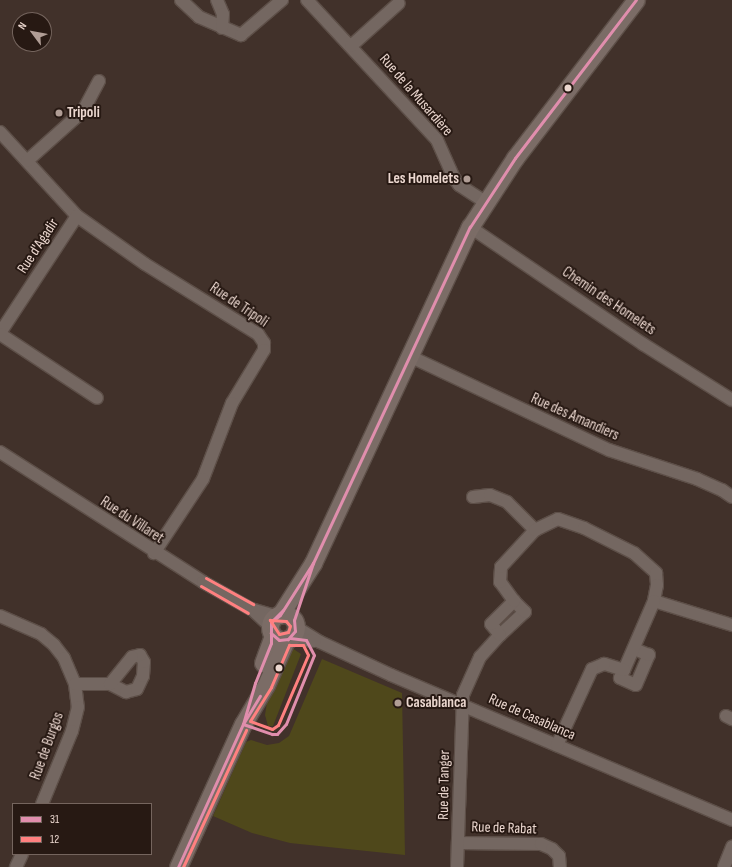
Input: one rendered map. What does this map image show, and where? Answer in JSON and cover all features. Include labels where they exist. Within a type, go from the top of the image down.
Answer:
[{"type":"street","points":[[181,0],[199,17],[240,35],[282,0]]},
{"type":"street","points":[[217,0],[223,14],[222,28]]},
{"type":"street","name":"Rue de la Musardière","points":[[307,0],[437,140],[454,178],[459,185],[485,202]]},
{"type":"street","points":[[178,867],[243,724],[266,685],[283,627],[470,227],[485,202],[526,143],[636,0]]},
{"type":"street","points":[[351,46],[399,3]]},
{"type":"street","points":[[26,161],[83,111],[99,81]]},
{"type":"street","name":"Rue de Tripoli","points":[[0,132],[77,216],[145,264],[258,334],[264,343],[264,350],[232,403],[203,479],[154,553]]},
{"type":"street","name":"Rue d'Agadir","points":[[77,216],[0,334],[98,398]]},
{"type":"street","name":"Chemin des Homelets","points":[[470,227],[643,344],[732,400]]},
{"type":"street","name":"Rue des Amandiers","points":[[409,356],[609,450],[697,479],[722,490],[732,498]]},
{"type":"street","name":"Rue du Villaret","points":[[0,452],[154,553],[283,627]]},
{"type":"street","points":[[473,497],[490,495],[507,502],[535,530],[558,519],[584,528],[634,553],[656,573],[657,586],[654,601],[620,678],[636,685],[649,655],[634,649]]},
{"type":"street","name":"Rue de Tanger","points":[[457,867],[462,703],[480,657],[500,635],[491,624],[514,601],[500,582],[501,567],[535,530]]},
{"type":"street","points":[[654,601],[732,625]]},
{"type":"street","name":"Rue de Burgos","points":[[0,616],[41,634],[54,644],[64,658],[75,684],[78,707],[72,731],[42,803]]},
{"type":"street","name":"Rue de Casablanca","points":[[283,627],[732,820]]},
{"type":"street","points":[[557,745],[592,669],[604,664],[624,670]]},
{"type":"street","points":[[75,684],[110,684]]},
{"type":"street","name":"Rue de Rabat","points":[[458,843],[541,844],[552,849],[559,856],[560,867]]},
{"type":"street","points":[[724,867],[732,847]]},
{"type":"street","points":[[16,867],[22,855]]},
{"type":"shaded area","points":[[292,648],[301,654],[273,726],[268,726],[265,715],[268,696],[286,651]]},
{"type":"shaded area","points":[[322,659],[402,693],[405,855],[290,843],[252,833],[213,816],[246,742],[251,740],[267,745],[279,743],[289,736]]},
{"type":"transit line","name":"31","points":[[313,563],[470,227],[515,158],[636,0]]},
{"type":"transit line","name":"31","points":[[313,563],[294,620],[295,631],[288,639],[279,640],[271,633],[271,622],[280,615],[313,563]]},
{"type":"transit line","name":"12","points":[[206,578],[253,604]]},
{"type":"transit line","name":"12","points":[[201,586],[248,613]]},
{"type":"transit line","name":"31","points":[[243,724],[255,683],[271,643],[271,622],[283,610]]},
{"type":"transit line","name":"12","points":[[270,620],[286,621],[290,626],[288,632],[279,634],[270,620]]},
{"type":"transit line","name":"31","points":[[243,724],[272,734],[277,734],[286,724],[314,655],[306,640],[290,638]]},
{"type":"transit line","name":"12","points":[[289,645],[303,645],[308,655],[278,725],[272,729],[250,721],[271,687],[289,645]]},
{"type":"transit line","name":"31","points":[[178,867],[243,724],[260,696]]},
{"type":"transit line","name":"12","points":[[183,867],[246,730]]},
{"type":"place","name":"Tripoli","points":[[59,113]]},
{"type":"place","name":"Les Homelets","points":[[467,179]]},
{"type":"place","name":"Casablanca","points":[[398,703]]}]
